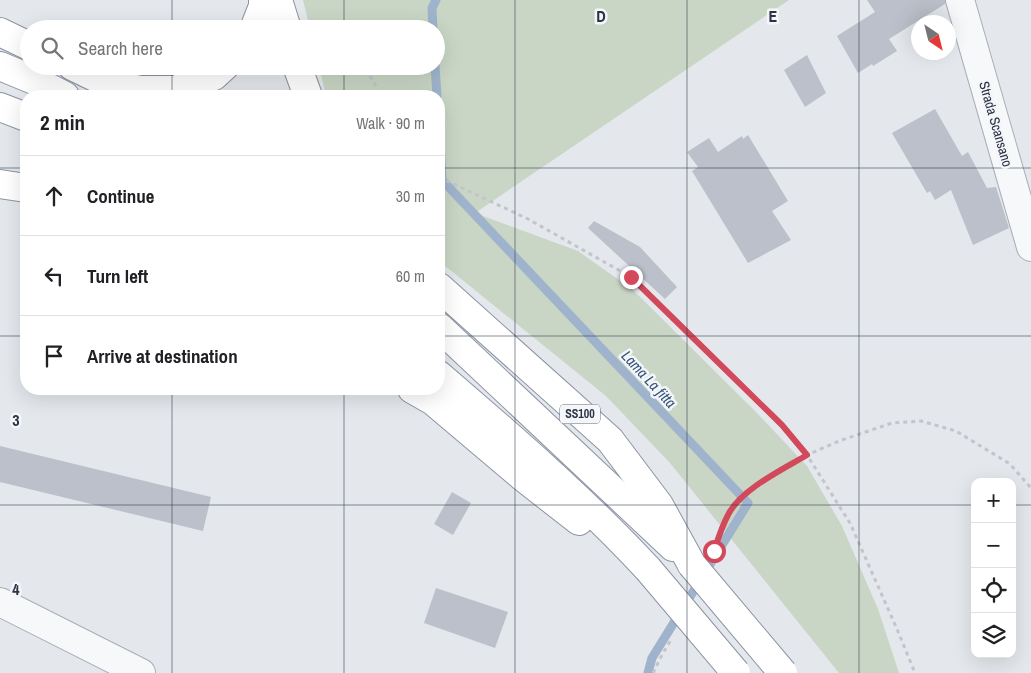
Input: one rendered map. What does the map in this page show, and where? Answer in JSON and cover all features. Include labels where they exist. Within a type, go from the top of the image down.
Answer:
[{"type":"highway","points":[[258,20],[263,6],[263,0]]},
{"type":"highway","points":[[278,0],[284,20]]},
{"type":"highway","points":[[0,32],[20,42]]},
{"type":"highway","points":[[0,66],[20,75]]},
{"type":"highway","points":[[20,75],[53,90]]},
{"type":"highway","points":[[91,75],[107,83],[140,90],[175,90],[215,75]]},
{"type":"highway","points":[[300,75],[306,90]]},
{"type":"highway","points":[[0,107],[20,115]]},
{"type":"highway","points":[[0,184],[20,187]]},
{"type":"highway","name":"SS100","points":[[445,292],[610,440],[659,505],[703,558],[783,673]]},
{"type":"highway","name":"SS100","points":[[445,332],[703,558]]},
{"type":"highway","points":[[445,380],[516,440],[575,494],[639,560],[736,673]]},
{"type":"highway","points":[[423,395],[434,401],[524,478],[586,526],[639,560]]},
{"type":"street","name":"Strada Scansano","points":[[960,0],[1031,247]]},
{"type":"street","points":[[0,602],[141,673]]},
{"type":"path","points":[[370,76],[378,90]]},
{"type":"path","points":[[445,181],[528,219],[631,277],[782,425],[807,455],[850,523],[915,673]]},
{"type":"path","points":[[703,558],[728,514],[753,487],[807,455],[839,441],[892,423],[921,422],[956,431],[1010,464],[1031,488]]},
{"type":"path","points":[[653,673],[663,653]]},
{"type":"green space","points":[[303,0],[789,0],[475,213],[578,251],[633,290],[757,413],[807,466],[842,526],[878,609],[899,673],[839,673],[670,463],[606,396],[445,266],[445,90],[325,90],[321,75],[445,75],[445,20],[308,20]]},
{"type":"building","points":[[867,0],[945,0],[945,4],[927,15],[911,15],[911,25],[889,39],[897,51],[858,73],[837,36],[875,12]]},
{"type":"building","points":[[807,55],[826,93],[805,107],[784,70]]},
{"type":"building","points":[[935,109],[962,156],[968,152],[987,188],[996,187],[1009,228],[973,245],[951,190],[935,200],[930,191],[927,193],[892,133]]},
{"type":"building","points":[[748,135],[788,201],[772,211],[791,240],[748,263],[692,171],[698,167],[687,152],[709,138],[718,152],[742,136],[743,139]]},
{"type":"building","points":[[594,221],[640,247],[677,287],[665,299],[588,228]]},
{"type":"building","points":[[0,446],[211,497],[203,531],[0,482]]},
{"type":"building","points":[[452,492],[471,503],[453,535],[434,524]]},
{"type":"building","points":[[436,588],[508,612],[495,648],[424,623]]},
{"type":"waterway","name":"Lama La fitta","points":[[433,20],[432,8],[436,0]]},
{"type":"waterway","name":"Lama La fitta","points":[[436,75],[437,90]]},
{"type":"waterway","name":"Lama La fitta","points":[[445,183],[748,503],[652,658],[648,673]]},
{"type":"route","points":[[631,277],[782,425],[807,455],[753,487],[728,514],[714,551]]}]
